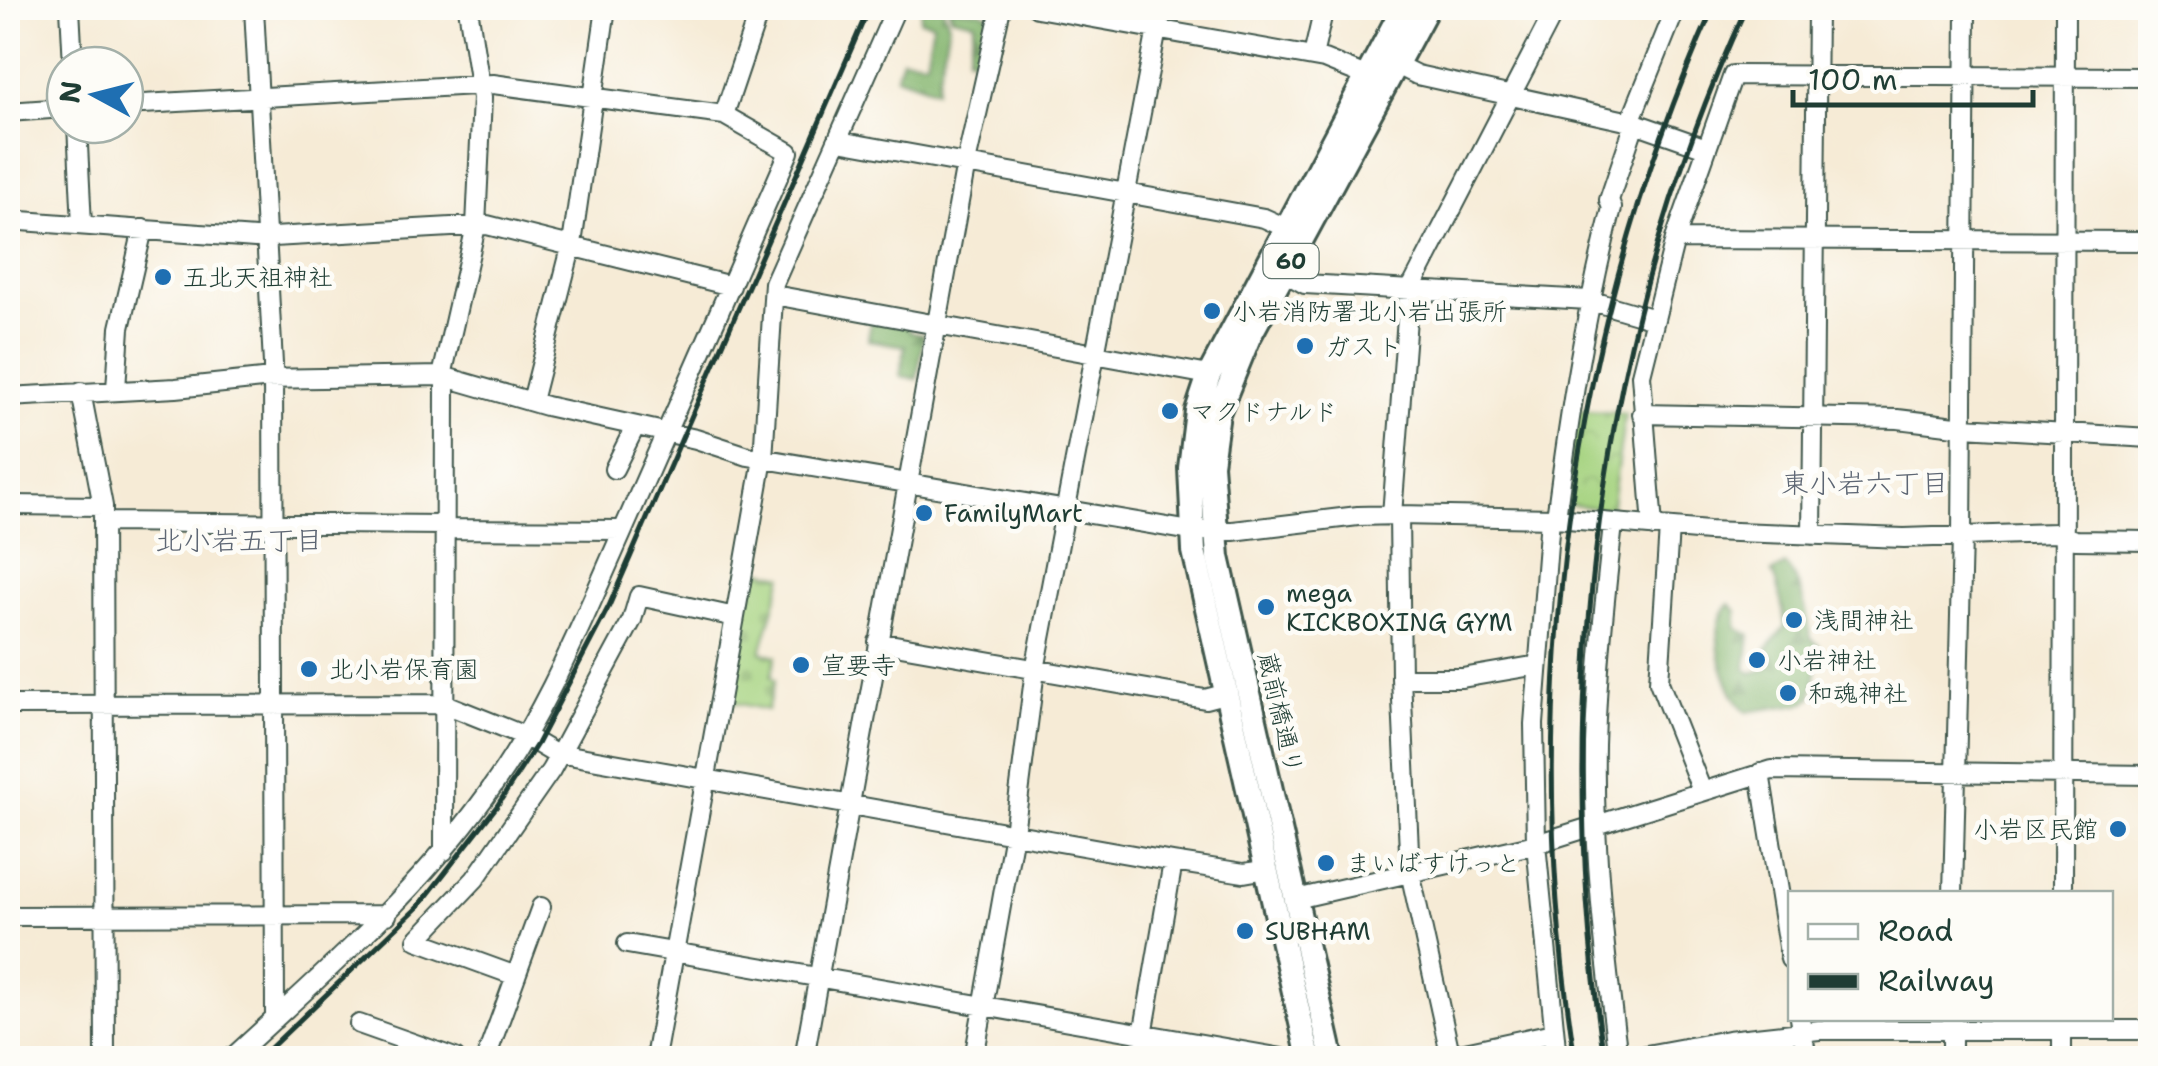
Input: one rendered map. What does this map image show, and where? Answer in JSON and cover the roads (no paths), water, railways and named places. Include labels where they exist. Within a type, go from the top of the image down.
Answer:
[{"type":"main road","name":"蔵前橋通り","points":[[1312,1058],[1228,693],[1192,440],[1208,375],[1404,8]]},
{"type":"main road","name":"蔵前橋通り","points":[[1312,1058],[1296,899],[1202,531],[1218,413],[1243,350],[1426,8]]},
{"type":"street","points":[[70,8],[73,45]]},
{"type":"street","points":[[254,8],[273,378],[274,1019]]},
{"type":"street","points":[[444,851],[443,376],[476,226],[480,86],[468,8]]},
{"type":"street","points":[[532,402],[572,244],[606,8]]},
{"type":"street","points":[[724,115],[760,8]]},
{"type":"street","points":[[656,1058],[763,459],[774,283],[896,8]]},
{"type":"street","points":[[804,1058],[966,163],[1002,8]]},
{"type":"street","points":[[1037,8],[1313,56],[1366,76]]},
{"type":"street","points":[[974,1058],[1014,833],[1035,670],[1161,8]]},
{"type":"street","points":[[1313,56],[1324,8]]},
{"type":"street","points":[[1553,1034],[1446,1058],[1410,872],[1395,515],[1409,292],[1556,8]]},
{"type":"street","points":[[1557,1058],[1536,844],[1534,724],[1553,518],[1570,398],[1612,208],[1609,200],[1633,122],[1676,8]]},
{"type":"street","points":[[1812,535],[1818,8]]},
{"type":"street","points":[[1953,891],[1964,427],[1966,8]]},
{"type":"street","points":[[2062,891],[2065,8]]},
{"type":"street","points":[[1396,64],[1417,75],[1633,122],[1706,148]]},
{"type":"street","points":[[1702,790],[1658,682],[1661,527],[1642,414],[1641,375],[1675,239],[1733,75],[2150,77]]},
{"type":"street","points":[[145,104],[494,84],[724,115],[789,152],[562,667],[525,736],[488,794],[387,915],[334,968],[232,1058]]},
{"type":"street","points":[[8,112],[45,109]]},
{"type":"street","points":[[839,141],[1264,218],[1284,227]]},
{"type":"street","points":[[78,145],[82,224]]},
{"type":"street","points":[[8,220],[266,237],[476,226],[572,244],[731,286]]},
{"type":"street","points":[[116,389],[120,328],[143,229]]},
{"type":"street","points":[[1675,239],[2150,241]]},
{"type":"street","points":[[1284,272],[1305,284],[1589,300],[1654,319]]},
{"type":"street","points":[[774,294],[1208,375]]},
{"type":"street","points":[[8,396],[176,388],[273,378],[443,376],[763,459],[1202,531],[1395,515],[1553,518],[1812,535],[1904,538],[2055,533],[2064,538],[2150,541]]},
{"type":"street","points":[[81,392],[103,514],[105,1058]]},
{"type":"street","points":[[1642,414],[1898,419],[1964,427],[2150,438]]},
{"type":"street","points":[[614,469],[634,426]]},
{"type":"street","points":[[8,506],[274,523],[623,530]]},
{"type":"street","points":[[1613,524],[1595,746],[1601,913],[1618,1058]]},
{"type":"street","points":[[516,976],[418,940],[475,879],[560,754],[632,620],[639,596],[735,616]]},
{"type":"street","points":[[878,642],[1204,699],[1228,693]]},
{"type":"street","points":[[1401,678],[1462,678],[1538,665]]},
{"type":"street","points":[[8,705],[444,704],[560,754],[1244,874],[1267,869]]},
{"type":"street","points":[[1296,899],[1536,844],[1596,822],[1772,770],[2150,775]]},
{"type":"street","points":[[1760,773],[1788,946]]},
{"type":"street","points":[[1139,1058],[1173,862]]},
{"type":"street","points":[[486,1058],[541,907]]},
{"type":"street","points":[[8,916],[387,915]]},
{"type":"street","points":[[627,944],[1282,1058]]},
{"type":"street","points":[[359,1024],[455,1058]]},
{"type":"street","points":[[1952,1024],[1952,1058]]},
{"type":"street","points":[[2062,1024],[2062,1058]]},
{"type":"street","points":[[1630,1058],[1801,1026],[1819,1030],[2062,1024],[2150,1030]]},
{"type":"street","points":[[1801,1026],[1806,1058]]},
{"type":"railway","points":[[260,1058],[419,906],[497,806],[537,744],[609,606],[869,8]]},
{"type":"railway","points":[[1575,1058],[1559,925],[1553,792],[1556,657],[1569,523],[1591,390],[1622,260],[1663,132],[1713,8]]},
{"type":"railway","points":[[1604,1058],[1589,925],[1583,791],[1587,657],[1599,523],[1621,390],[1653,259],[1695,131],[1746,8]]},
{"type":"place","name":"五北天祖神社","points":[[163,277]]},
{"type":"place","name":"小岩消防署北小岩出張所","points":[[1212,311]]},
{"type":"place","name":"ガスト","points":[[1305,346]]},
{"type":"place","name":"マクドナルド","points":[[1170,411]]},
{"type":"place","name":"FamilyMart","points":[[924,513]]},
{"type":"place","name":"mega KICKBOXING GYM","points":[[1266,607]]},
{"type":"place","name":"浅間神社","points":[[1794,620]]},
{"type":"place","name":"小岩神社","points":[[1757,660]]},
{"type":"place","name":"宣要寺","points":[[801,665]]},
{"type":"place","name":"北小岩保育園","points":[[309,669]]},
{"type":"place","name":"和魂神社","points":[[1788,693]]},
{"type":"place","name":"小岩区民館","points":[[2118,829]]},
{"type":"place","name":"まいばすけっと","points":[[1326,863]]},
{"type":"place","name":"SUBHAM","points":[[1245,931]]},
{"type":"district","name":"東小岩六丁目","points":[[1865,483]]},
{"type":"district","name":"北小岩五丁目","points":[[239,540]]}]
